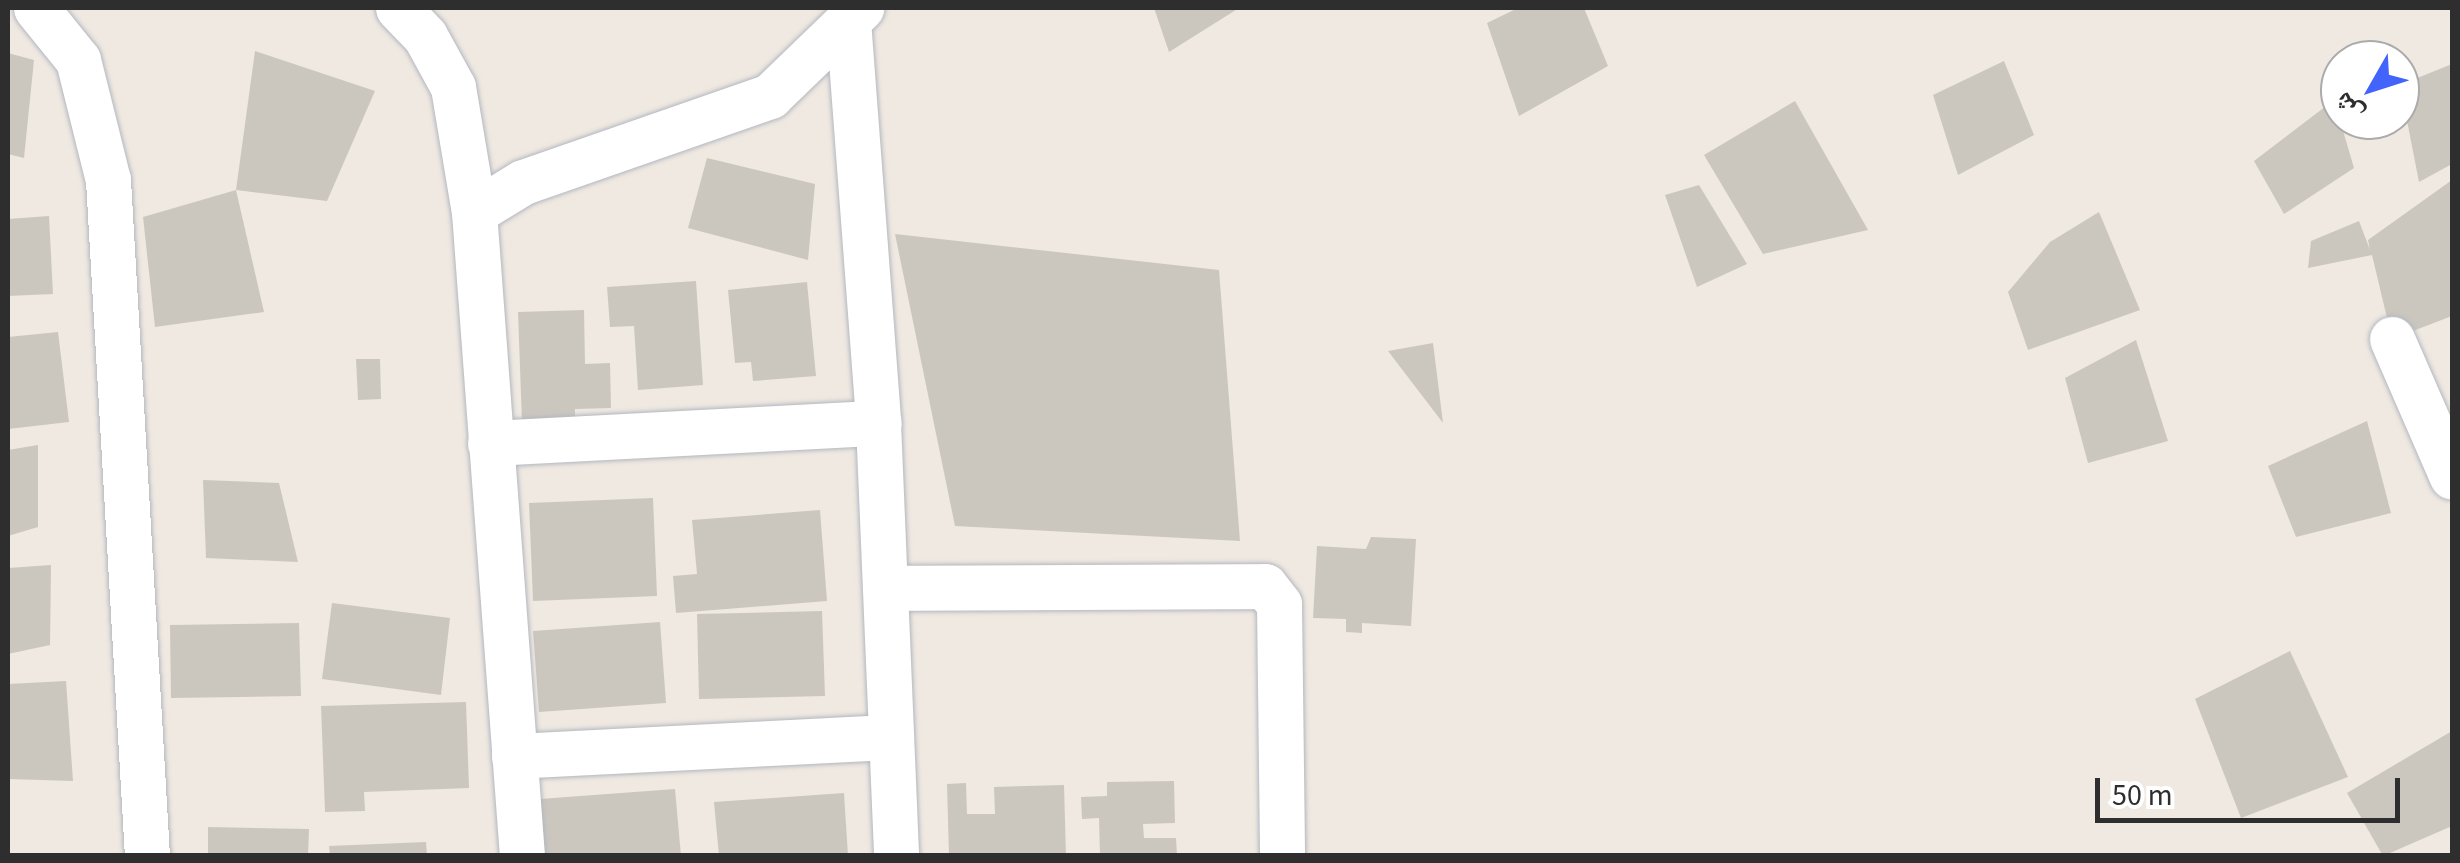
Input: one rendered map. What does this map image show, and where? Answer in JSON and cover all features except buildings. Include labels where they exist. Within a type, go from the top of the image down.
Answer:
[{"type":"street","points":[[36,8],[78,60],[108,180],[147,856]]},
{"type":"street","points":[[398,8],[425,36],[453,87],[474,212],[522,856]]},
{"type":"street","points":[[474,212],[523,182],[770,96],[855,14]]},
{"type":"street","points":[[855,14],[878,423],[896,856]]},
{"type":"street","points":[[2392,339],[2452,477]]},
{"type":"street","points":[[490,443],[878,423]]},
{"type":"street","points":[[885,588],[1264,586],[1278,604],[1282,856]]},
{"type":"street","points":[[514,756],[891,737]]}]
